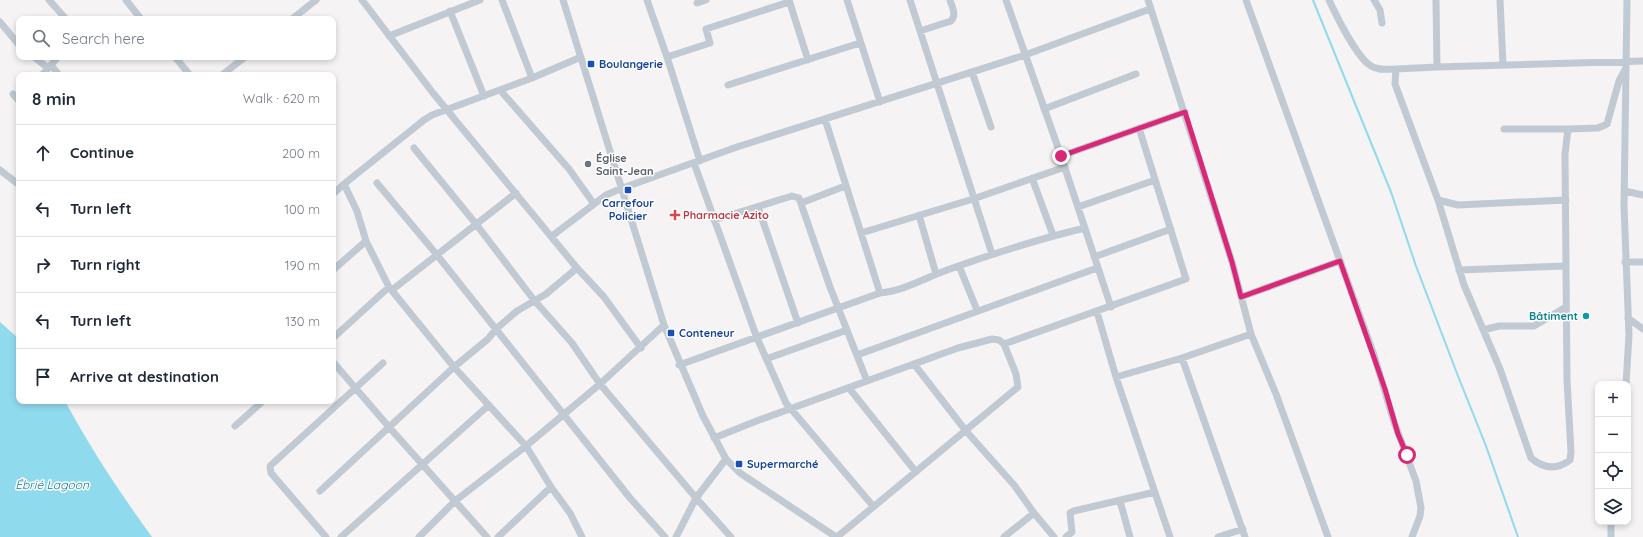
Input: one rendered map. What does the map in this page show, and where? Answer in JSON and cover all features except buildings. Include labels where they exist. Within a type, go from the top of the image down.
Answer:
[{"type":"street","points":[[49,0],[63,16]]},
{"type":"street","points":[[126,0],[139,16]]},
{"type":"street","points":[[296,16],[316,0]]},
{"type":"street","points":[[362,0],[447,110],[577,268],[604,297],[641,348]]},
{"type":"street","points":[[389,36],[480,0]]},
{"type":"street","points":[[502,0],[532,78]]},
{"type":"street","points":[[563,0],[582,58],[620,189],[664,326],[679,365],[714,438],[726,459],[752,483],[836,537],[1018,387],[1016,374],[1004,344],[999,340],[992,339],[980,341],[759,420],[714,438]]},
{"type":"street","points":[[647,0],[667,57],[714,220],[766,359],[790,409],[873,506]]},
{"type":"street","points":[[696,3],[706,0]]},
{"type":"street","points":[[846,0],[880,102]]},
{"type":"street","points":[[910,0],[992,254]]},
{"type":"street","points":[[920,31],[954,19],[955,16],[950,0]]},
{"type":"street","points":[[1148,0],[1232,262],[1251,334],[1276,394],[1328,537]]},
{"type":"street","points":[[1246,0],[1383,382],[1398,434],[1416,480],[1421,508],[1420,516],[1412,537]]},
{"type":"street","points":[[1329,0],[1340,25],[1360,55],[1370,66],[1378,69],[1503,64],[1626,65],[1643,61]]},
{"type":"street","points":[[1374,0],[1380,10],[1382,23]]},
{"type":"street","points":[[1436,0],[1437,67]]},
{"type":"street","points":[[1500,0],[1503,64]]},
{"type":"street","points":[[1626,381],[1628,318],[1625,262],[1627,0]]},
{"type":"street","points":[[667,57],[710,42],[706,29],[789,1],[808,60]]},
{"type":"street","points":[[1008,1],[1111,307]]},
{"type":"street","points":[[552,236],[606,195],[620,189],[737,147],[1025,55],[1150,9]]},
{"type":"street","points":[[450,12],[484,96]]},
{"type":"street","points":[[0,22],[16,41]]},
{"type":"street","points":[[728,85],[860,43]]},
{"type":"street","points":[[336,191],[424,120],[582,58]]},
{"type":"street","points":[[39,60],[56,72]]},
{"type":"street","points":[[44,72],[55,60]]},
{"type":"street","points":[[178,60],[188,72]]},
{"type":"street","points":[[226,72],[241,60]]},
{"type":"street","points":[[1504,129],[1598,128],[1607,124],[1619,81],[1626,65]]},
{"type":"street","points":[[1396,69],[1395,84],[1438,200],[1458,270],[1500,369],[1532,458],[1540,466],[1553,467],[1564,465],[1570,460],[1571,452],[1567,380],[1566,307],[1565,154],[1568,129]]},
{"type":"street","points":[[972,72],[991,127]]},
{"type":"street","points":[[1044,109],[1136,74]]},
{"type":"street","points":[[500,90],[569,169],[594,204]]},
{"type":"street","points":[[13,94],[16,98]]},
{"type":"street","points":[[1061,156],[1185,112]]},
{"type":"street","points":[[825,119],[880,294]]},
{"type":"street","points":[[1004,344],[1186,279],[1139,128]]},
{"type":"street","points":[[414,148],[476,224],[534,300],[572,343],[600,384],[696,498],[731,537]]},
{"type":"street","points":[[861,233],[973,199],[1065,167]]},
{"type":"street","points":[[0,170],[16,182]]},
{"type":"street","points":[[1032,178],[1053,235]]},
{"type":"street","points":[[1078,207],[1155,180]]},
{"type":"street","points":[[377,183],[437,255],[630,498],[664,537]]},
{"type":"street","points":[[344,184],[357,211],[366,240],[390,288],[454,367],[526,446],[551,487],[570,513],[581,537]]},
{"type":"street","points":[[801,203],[846,186]]},
{"type":"street","points":[[1625,191],[1643,195]]},
{"type":"street","points":[[336,335],[390,288],[437,255],[516,193]]},
{"type":"street","points":[[714,220],[792,196],[799,198],[830,288],[867,381]]},
{"type":"street","points":[[1438,200],[1458,205],[1566,200]]},
{"type":"street","points":[[758,207],[798,323]]},
{"type":"street","points":[[919,215],[936,274]]},
{"type":"street","points":[[679,365],[880,294],[896,291],[936,274],[992,254],[1053,235],[1085,228]]},
{"type":"street","points":[[1094,257],[1171,229]]},
{"type":"street","points":[[336,267],[366,240]]},
{"type":"street","points":[[1241,297],[1340,261]]},
{"type":"street","points":[[1625,262],[1643,262]]},
{"type":"street","points":[[959,266],[977,310]]},
{"type":"street","points":[[1458,270],[1566,266]]},
{"type":"street","points":[[320,491],[454,367],[488,339],[496,329],[534,300],[546,294],[577,268]]},
{"type":"street","points":[[857,355],[977,310],[1097,268]]},
{"type":"street","points":[[1483,330],[1499,326],[1534,326],[1566,307]]},
{"type":"street","points":[[1097,312],[1116,377],[1170,537]]},
{"type":"street","points":[[1628,318],[1643,329]]},
{"type":"street","points":[[419,537],[456,501],[526,446],[600,384],[664,326]]},
{"type":"street","points":[[766,359],[847,330]]},
{"type":"street","points":[[1116,377],[1182,358],[1251,334]]},
{"type":"street","points":[[1182,358],[1245,537]]},
{"type":"street","points":[[326,537],[271,473],[270,468],[383,363]]},
{"type":"street","points":[[914,364],[966,431],[1014,485],[1034,513],[1054,537]]},
{"type":"street","points":[[336,366],[487,537]]},
{"type":"street","points":[[849,388],[916,472]]},
{"type":"street","points":[[235,426],[260,404]]},
{"type":"street","points":[[341,537],[489,405]]},
{"type":"street","points":[[676,537],[696,498],[726,459]]},
{"type":"street","points":[[498,537],[551,487]]},
{"type":"street","points":[[1066,537],[1072,532],[1070,513],[1155,492]]},
{"type":"street","points":[[1120,501],[1130,537]]},
{"type":"street","points":[[1004,537],[1034,513]]},
{"type":"street","points":[[1611,525],[1611,537]]},
{"type":"street","points":[[1218,537],[1243,529]]},
{"type":"water","name":"Ébrié Lagoon","points":[[0,322],[16,336],[16,404],[67,404],[106,470],[152,537],[0,537]]},
{"type":"waterway","points":[[1313,0],[1391,192],[1416,266],[1486,446],[1518,537]]},
{"type":"place","name":"Boulangerie","points":[[591,64]]},
{"type":"place","name":"Église Saint-Jean","points":[[588,164]]},
{"type":"place","name":"Carrefour Policier","points":[[628,190]]},
{"type":"place","name":"Pharmacie Azito","points":[[675,215]]},
{"type":"place","name":"Bâtiment","points":[[1586,316]]},
{"type":"place","name":"Conteneur","points":[[671,333]]},
{"type":"place","name":"Supermarché","points":[[739,464]]},
{"type":"route","points":[[1061,156],[1185,112],[1232,262],[1241,297],[1340,261],[1374,355],[1398,434],[1407,455]]}]
